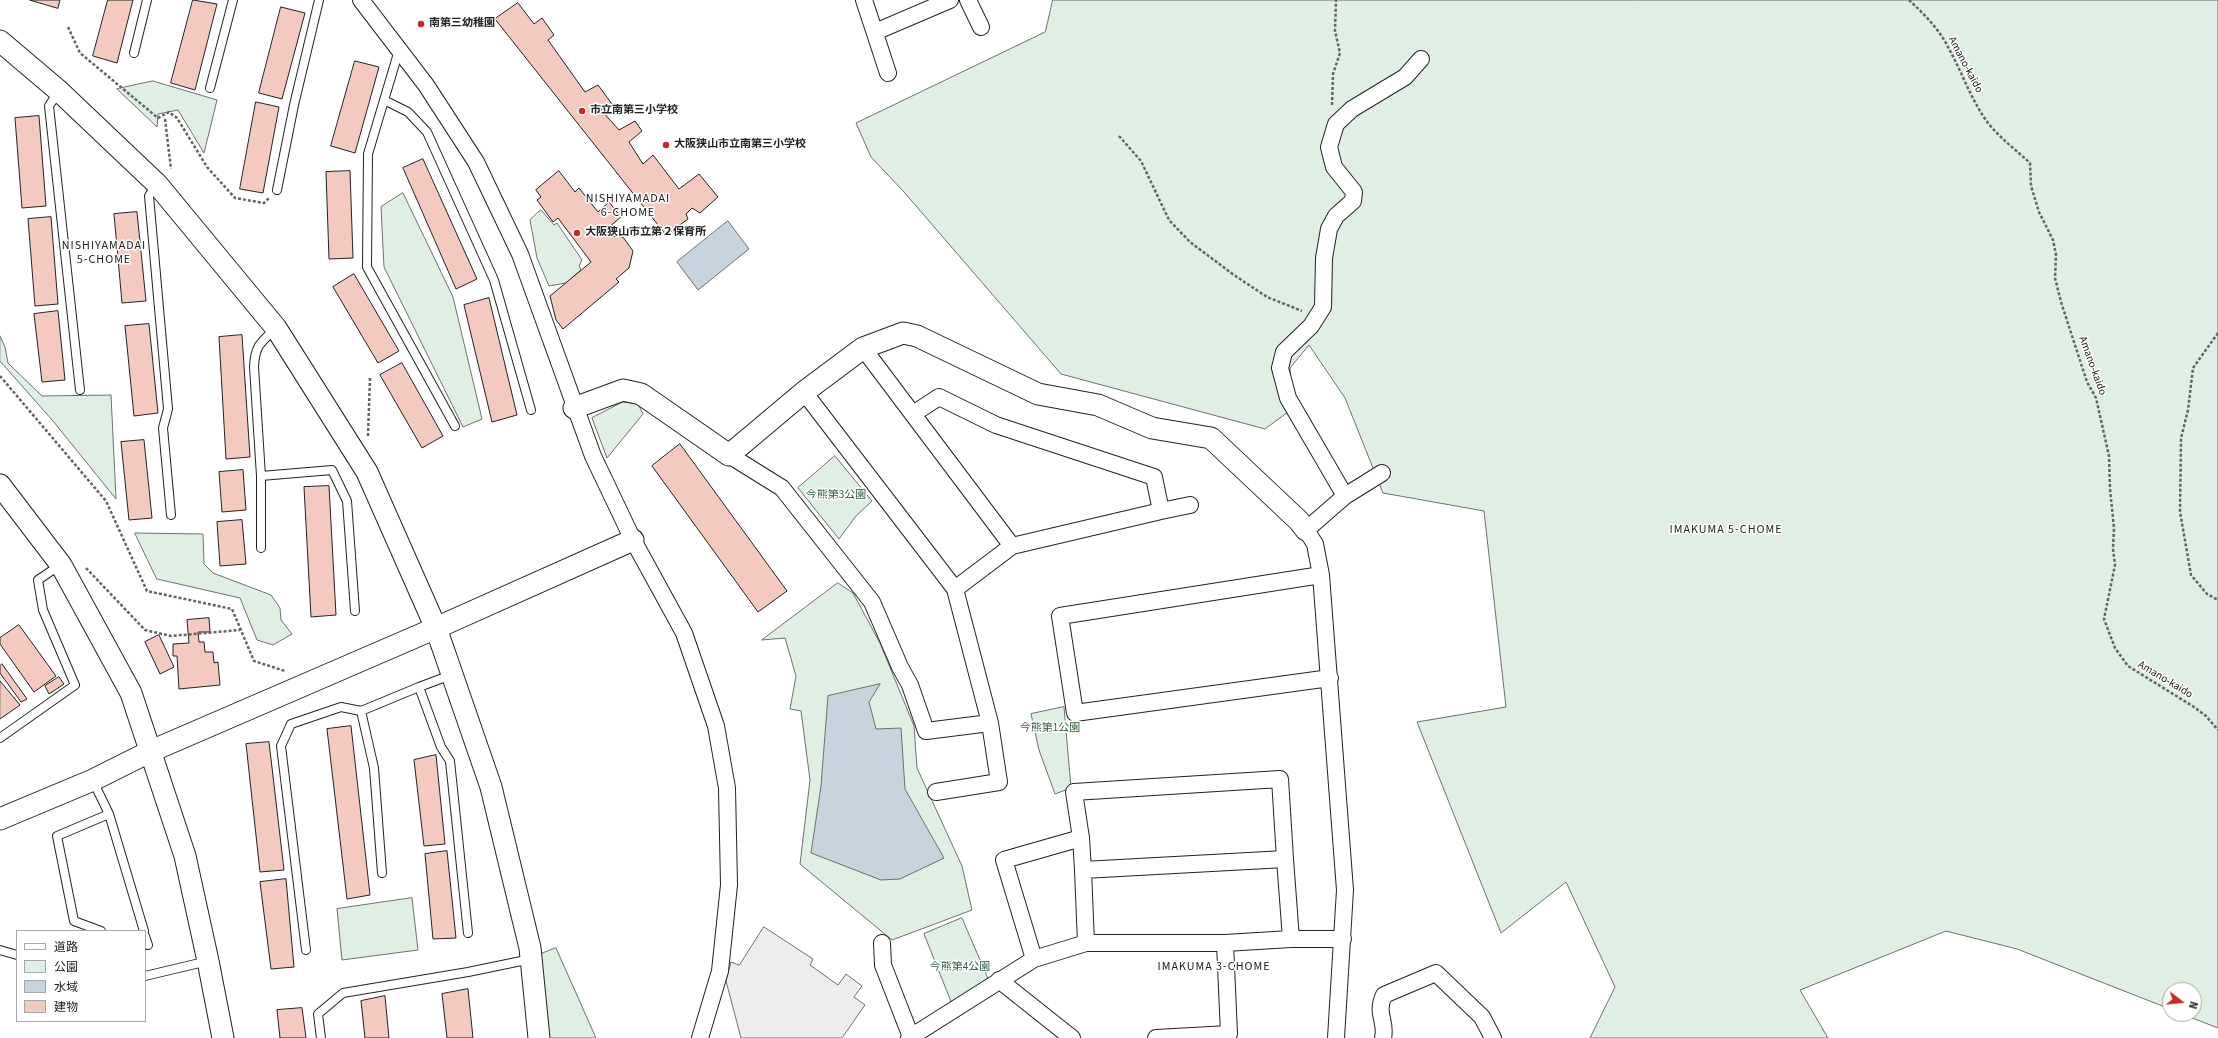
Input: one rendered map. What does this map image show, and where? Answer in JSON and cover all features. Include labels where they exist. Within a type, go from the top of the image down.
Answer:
[{"type":"street","points":[[361,0],[426,85],[476,162],[520,254],[592,456],[633,540],[684,633],[716,726],[727,788],[730,885],[720,971],[700,1038]]},
{"type":"street","points":[[864,0],[888,73]]},
{"type":"street","points":[[875,32],[950,0]]},
{"type":"street","points":[[968,0],[981,27]]},
{"type":"street","points":[[0,41],[164,179],[276,328],[367,472],[436,628],[491,787],[531,959],[539,1038]]},
{"type":"street","points":[[1345,496],[1288,398],[1280,368],[1284,352],[1315,320],[1323,307],[1324,258],[1329,229],[1336,216],[1353,200],[1354,192],[1334,167],[1330,154],[1329,147],[1336,124],[1352,109],[1405,77],[1421,59]]},
{"type":"street","points":[[729,455],[804,392],[863,348],[903,333],[918,336],[1038,394],[1098,405],[1152,428],[1211,438],[1299,521],[1314,544],[1321,575],[1330,678],[1345,890],[1336,1038]]},
{"type":"street","points":[[863,348],[1012,546]]},
{"type":"street","points":[[574,408],[623,390],[641,394],[729,455],[782,488],[872,602],[910,685],[926,731],[990,723]]},
{"type":"street","points":[[804,392],[955,589],[990,723],[999,782],[936,792]]},
{"type":"street","points":[[913,414],[939,397],[996,425],[1154,477],[1161,511]]},
{"type":"street","points":[[1306,530],[1345,496],[1382,473]]},
{"type":"street","points":[[0,485],[61,565],[131,693],[184,856],[208,961],[223,1038]]},
{"type":"street","points":[[955,589],[1012,546],[1190,505]]},
{"type":"street","points":[[0,819],[93,780],[150,752],[436,628],[633,540]]},
{"type":"street","points":[[1321,575],[1060,616],[1075,713],[1330,678]]},
{"type":"street","points":[[1086,943],[1081,838],[1074,792],[1280,779],[1291,939]]},
{"type":"street","points":[[1034,959],[1004,860],[1081,838]]},
{"type":"street","points":[[1083,870],[1285,859]]},
{"type":"street","points":[[882,943],[883,964],[910,1038],[1034,959],[1086,943],[1225,943],[1291,939],[1342,939]]},
{"type":"street","points":[[1156,1038],[1229,1034],[1225,943]]},
{"type":"street","points":[[1383,1038],[1384,1032],[1379,1006],[1384,995],[1436,973],[1482,1017],[1493,1038]]},
{"type":"street","points":[[999,980],[1072,1038]]},
{"type":"lane","points":[[134,52],[147,0]]},
{"type":"lane","points":[[210,88],[233,0]]},
{"type":"lane","points":[[275,193],[294,105],[320,0]]},
{"type":"lane","points":[[399,50],[368,154],[366,171],[367,267],[455,426]]},
{"type":"lane","points":[[59,91],[48,106],[80,390]]},
{"type":"lane","points":[[384,100],[408,112],[427,132],[494,280],[531,410]]},
{"type":"lane","points":[[164,179],[149,196],[168,408],[163,428],[171,516]]},
{"type":"lane","points":[[261,548],[261,476],[254,367],[255,352],[259,344],[276,328]]},
{"type":"lane","points":[[261,476],[332,470],[347,501],[355,611]]},
{"type":"lane","points":[[0,738],[75,685],[43,610],[38,580],[61,565]]},
{"type":"lane","points":[[306,950],[281,746],[291,724],[341,707],[361,711],[452,674]]},
{"type":"lane","points":[[419,688],[441,747],[450,761],[468,933]]},
{"type":"lane","points":[[361,711],[374,768],[382,873]]},
{"type":"lane","points":[[93,780],[109,814],[141,930]]},
{"type":"lane","points":[[98,930],[74,921],[58,836],[109,814]]},
{"type":"lane","points":[[146,941],[148,945]]},
{"type":"lane","points":[[0,950],[16,955]]},
{"type":"lane","points":[[321,1038],[318,1014],[342,993],[468,972],[531,959]]},
{"type":"lane","points":[[146,976],[208,961]]},
{"type":"path","points":[[1336,0],[1335,31],[1340,53],[1333,74],[1331,98],[1332,111],[1336,124]]},
{"type":"path","name":"Amano-kaido","points":[[1909,0],[1923,13],[1948,46],[1959,71],[1987,122],[1998,135],[2030,163],[2031,186],[2046,230],[2053,240],[2056,255],[2055,278],[2087,382],[2096,398],[2109,456],[2110,489],[2114,528],[2112,549],[2115,565],[2104,619],[2115,648],[2128,666],[2194,707],[2206,716],[2218,730]]},
{"type":"path","points":[[68,27],[80,53],[158,118],[169,112],[176,118],[207,167],[235,198],[264,203],[275,193]]},
{"type":"path","points":[[164,179],[165,119]]},
{"type":"path","points":[[1119,136],[1141,161],[1169,220],[1190,242],[1234,276],[1267,297],[1296,307],[1315,320]]},
{"type":"path","points":[[2218,333],[2193,368],[2188,410],[2181,438],[2180,512],[2191,575],[2207,594],[2218,600]]},
{"type":"path","points":[[0,376],[106,501],[147,591],[232,609],[254,661],[291,673]]},
{"type":"path","points":[[368,441],[370,377]]},
{"type":"path","points":[[83,564],[145,630],[171,636],[240,630]]},
{"type":"green space","points":[[1053,0],[2218,0],[2218,1028],[2202,1022],[2202,982],[2162,982],[2162,1006],[2017,949],[1946,931],[1800,990],[1828,1038],[1590,1038],[1615,987],[1566,882],[1501,933],[1417,722],[1506,707],[1484,511],[1383,493],[1345,398],[1309,345],[1290,368],[1292,409],[1265,429],[1061,374],[904,192],[871,157],[856,123],[1045,32]]},
{"type":"green space","points":[[153,81],[217,100],[204,153],[178,110],[158,114],[157,127],[117,89]]},
{"type":"green space","points":[[403,193],[453,297],[482,419],[463,427],[384,267],[381,207]]},
{"type":"green space","points":[[541,210],[554,225],[557,223],[582,260],[579,266],[581,270],[566,283],[549,286],[537,258],[530,220]]},
{"type":"green space","points":[[0,336],[5,347],[8,363],[42,396],[111,395],[116,499],[53,421],[0,361]]},
{"type":"green space","points":[[623,402],[638,404],[643,414],[607,458],[592,418]]},
{"type":"green space","name":"今熊第3公園","points":[[835,456],[872,501],[856,516],[839,539],[798,488]]},
{"type":"green space","points":[[135,533],[203,534],[204,564],[213,573],[271,595],[280,608],[281,620],[292,634],[273,645],[257,640],[240,598],[157,579]]},
{"type":"green space","points":[[838,583],[853,593],[880,643],[914,726],[917,768],[962,866],[972,910],[892,940],[800,864],[810,780],[801,711],[790,709],[796,676],[785,638],[762,640]]},
{"type":"green space","name":"今熊第1公園","points":[[1064,707],[1071,788],[1055,794],[1039,750],[1031,714]]},
{"type":"green space","points":[[412,898],[418,950],[342,960],[337,909]]},
{"type":"green space","name":"今熊第4公園","points":[[962,918],[989,981],[952,1004],[924,934]]},
{"type":"green space","points":[[556,948],[596,1038],[547,1038],[541,954]]},
{"type":"shaded area","points":[[764,927],[813,959],[810,965],[838,985],[846,974],[862,986],[854,997],[865,1005],[842,1038],[741,1038],[726,981],[731,962],[739,965]]},
{"type":"water","points":[[728,221],[749,249],[698,290],[677,262]]},
{"type":"water","points":[[880,684],[869,702],[876,729],[901,728],[905,789],[944,858],[900,879],[881,880],[811,853],[821,786],[828,696]]},
{"type":"building","points":[[30,0],[60,0],[58,8]]},
{"type":"building","points":[[108,0],[133,0],[117,63],[93,56]]},
{"type":"building","points":[[193,0],[217,4],[195,90],[171,83]]},
{"type":"building","points":[[518,3],[534,24],[542,18],[554,35],[548,40],[585,92],[598,85],[612,104],[601,110],[619,130],[635,121],[642,131],[629,142],[643,164],[653,155],[679,189],[699,174],[718,197],[700,213],[692,208],[686,214],[688,219],[666,235],[495,19]]},
{"type":"building","points":[[281,7],[305,13],[282,99],[259,93]]},
{"type":"building","points":[[355,61],[379,67],[355,153],[331,146]]},
{"type":"building","points":[[256,102],[279,107],[263,193],[240,189]]},
{"type":"building","points":[[39,116],[46,206],[22,208],[15,118]]},
{"type":"building","points":[[423,159],[477,279],[456,289],[403,168]]},
{"type":"building","points":[[350,171],[353,258],[329,259],[326,172]]},
{"type":"building","points":[[559,171],[575,192],[579,188],[598,212],[609,202],[621,217],[609,227],[612,230],[608,234],[610,236],[623,237],[633,251],[629,268],[616,279],[619,282],[563,329],[556,320],[550,296],[591,262],[558,218],[553,222],[537,200],[541,197],[536,190]]},
{"type":"building","points":[[137,212],[146,301],[122,303],[114,214]]},
{"type":"building","points":[[51,217],[58,304],[35,306],[28,219]]},
{"type":"building","points":[[354,274],[399,351],[378,363],[333,287]]},
{"type":"building","points":[[489,298],[517,415],[492,422],[464,305]]},
{"type":"building","points":[[58,311],[65,380],[42,382],[34,314]]},
{"type":"building","points":[[149,324],[158,413],[134,416],[125,326]]},
{"type":"building","points":[[242,335],[250,457],[226,459],[219,337]]},
{"type":"building","points":[[402,363],[443,436],[422,448],[380,375]]},
{"type":"building","points":[[144,440],[152,518],[129,520],[121,442]]},
{"type":"building","points":[[680,444],[787,591],[758,612],[652,466]]},
{"type":"building","points":[[243,470],[246,510],[222,512],[219,472]]},
{"type":"building","points":[[329,486],[336,615],[311,617],[304,487]]},
{"type":"building","points":[[242,520],[246,564],[220,566],[217,522]]},
{"type":"building","points":[[209,618],[210,632],[198,632],[199,642],[204,642],[205,652],[213,652],[214,663],[218,662],[220,685],[179,689],[177,656],[173,656],[173,644],[189,643],[187,620]]},
{"type":"building","points":[[19,625],[56,676],[34,692],[0,644],[0,638]]},
{"type":"building","points":[[159,635],[174,667],[160,674],[145,642]]},
{"type":"building","points":[[2,664],[27,699],[21,702],[0,673],[0,666]]},
{"type":"building","points":[[59,677],[64,684],[49,694],[45,686]]},
{"type":"building","points":[[0,681],[20,705],[0,719]]},
{"type":"building","points":[[351,726],[370,895],[347,899],[327,729]]},
{"type":"building","points":[[269,742],[284,870],[260,872],[246,744]]},
{"type":"building","points":[[436,755],[445,844],[424,846],[414,760]]},
{"type":"building","points":[[447,851],[456,938],[433,939],[425,854]]},
{"type":"building","points":[[286,879],[294,967],[271,969],[260,882]]},
{"type":"building","points":[[468,989],[473,1038],[447,1038],[442,994]]},
{"type":"building","points":[[385,996],[389,1038],[365,1038],[361,1001]]},
{"type":"building","points":[[302,1008],[306,1038],[280,1038],[277,1010]]},
{"type":"place","name":"南第三幼稚園","points":[[421,24]]},
{"type":"place","name":"市立南第三小学校","points":[[582,111]]},
{"type":"place","name":"大阪狭山市立南第三小学校","points":[[666,145]]},
{"type":"place","name":"大阪狭山市立第２保育所","points":[[577,233]]},
{"type":"district","name":"NISHIYAMADAI 6-CHOME","points":[[628,206]]},
{"type":"district","name":"NISHIYAMADAI 5-CHOME","points":[[104,253]]},
{"type":"district","name":"IMAKUMA 5-CHOME","points":[[1726,530]]},
{"type":"district","name":"IMAKUMA 3-CHOME","points":[[1214,967]]}]
